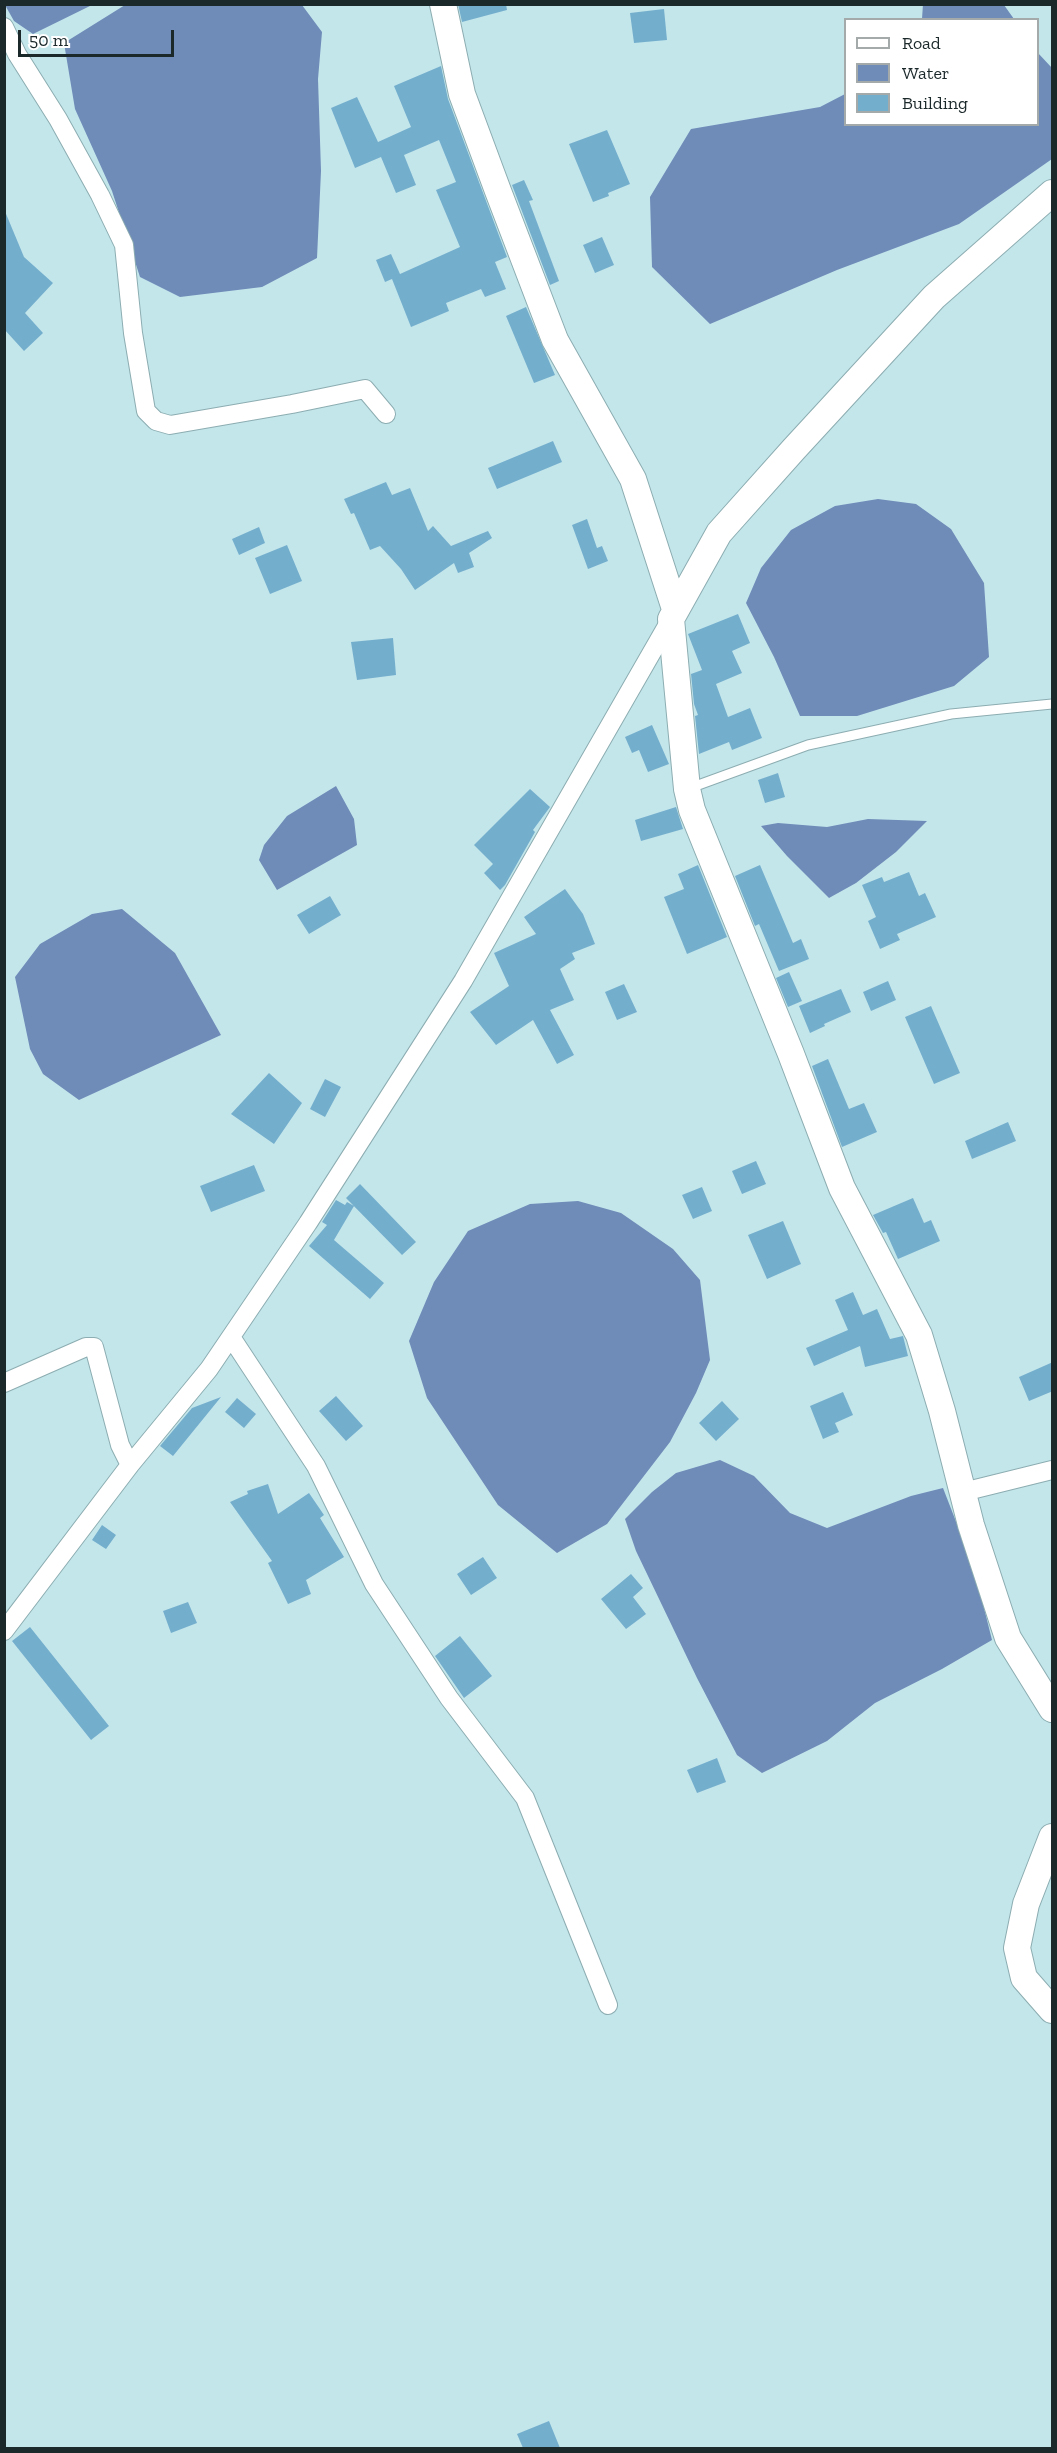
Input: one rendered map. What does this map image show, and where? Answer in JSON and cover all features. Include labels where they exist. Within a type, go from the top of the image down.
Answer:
[{"type":"street","points":[[444,4],[462,94],[555,340],[633,479],[673,614],[687,789],[692,810],[791,1054],[842,1188],[919,1335],[971,1525],[1008,1638],[1053,1709]]},
{"type":"street","points":[[4,27],[17,54],[95,186],[124,245],[133,333],[146,411],[156,421],[170,425],[365,389],[386,414]]},
{"type":"street","points":[[4,1632],[130,1465],[209,1369],[309,1223],[463,981],[720,533],[934,297],[1053,193]]},
{"type":"street","points":[[231,1337],[316,1466],[374,1584],[449,1698],[525,1798],[608,2005]]},
{"type":"street","points":[[4,1383],[86,1347],[94,1347],[120,1445],[130,1465]]},
{"type":"street","points":[[963,1492],[1053,1470]]},
{"type":"street","points":[[1053,1837],[1026,1904],[1017,1948],[1024,1978],[1053,2010]]},
{"type":"lane","points":[[687,789],[808,745],[951,714],[1053,704]]},
{"type":"water","points":[[923,4],[1004,5],[1013,18],[922,18]]},
{"type":"water","points":[[5,5],[92,5],[33,34],[14,21]]},
{"type":"water","points":[[125,5],[302,5],[322,32],[318,79],[321,171],[317,258],[262,287],[180,297],[140,277],[112,191],[75,109],[64,43]]},
{"type":"water","points":[[1039,54],[1052,68],[1052,159],[959,224],[837,270],[710,324],[652,267],[650,197],[691,129],[820,107],[844,95],[844,126],[1039,126]]},
{"type":"water","points":[[878,499],[916,504],[951,529],[984,583],[989,657],[954,686],[857,716],[800,716],[774,657],[746,603],[761,568],[791,530],[835,506]]},
{"type":"water","points":[[336,786],[354,819],[357,845],[277,890],[259,860],[264,845],[287,816]]},
{"type":"water","points":[[868,819],[927,821],[896,852],[856,883],[829,898],[761,826],[778,823],[827,827]]},
{"type":"water","points":[[122,909],[175,953],[221,1035],[79,1100],[43,1074],[30,1049],[15,977],[40,944],[92,914]]},
{"type":"water","points":[[578,1201],[621,1213],[673,1249],[700,1280],[710,1360],[696,1393],[670,1442],[607,1524],[557,1553],[498,1505],[427,1398],[409,1341],[434,1282],[468,1231],[530,1204]]},
{"type":"water","points":[[720,1460],[754,1476],[790,1513],[827,1528],[911,1496],[943,1488],[974,1568],[992,1640],[942,1669],[875,1703],[827,1741],[762,1773],[737,1755],[636,1551],[625,1519],[652,1492],[676,1473]]},
{"type":"building","points":[[458,4],[506,4],[507,10],[462,22]]},
{"type":"building","points":[[664,9],[667,40],[634,43],[630,13]]},
{"type":"building","points":[[441,66],[448,99],[507,257],[495,262],[506,289],[485,297],[481,289],[446,303],[449,311],[411,327],[392,279],[385,282],[376,260],[391,254],[400,274],[460,247],[436,190],[456,182],[439,140],[404,155],[416,185],[396,193],[381,157],[355,168],[331,108],[357,97],[378,142],[411,127],[394,86]]},
{"type":"building","points":[[607,130],[630,184],[593,202],[569,144]]},
{"type":"building","points":[[524,180],[533,200],[529,201],[559,281],[550,285],[512,185]]},
{"type":"building","points":[[4,209],[24,257],[53,283],[25,313],[43,333],[24,351],[4,329]]},
{"type":"building","points":[[602,237],[614,265],[595,273],[583,245]]},
{"type":"building","points":[[526,307],[555,375],[534,383],[506,316]]},
{"type":"building","points":[[553,441],[562,462],[497,489],[488,468]]},
{"type":"building","points":[[386,482],[392,495],[410,488],[428,531],[433,526],[451,546],[488,531],[492,538],[469,553],[474,567],[458,573],[454,563],[415,590],[401,569],[380,546],[370,550],[354,513],[351,514],[344,499]]},
{"type":"building","points":[[587,519],[597,548],[602,546],[608,561],[588,569],[572,525]]},
{"type":"building","points":[[259,527],[265,543],[239,555],[232,539]]},
{"type":"building","points":[[287,545],[302,581],[270,594],[255,558]]},
{"type":"building","points":[[738,614],[750,643],[732,651],[742,673],[716,684],[728,717],[750,708],[762,738],[732,750],[729,742],[699,754],[695,716],[698,715],[694,704],[691,674],[702,670],[688,634]]},
{"type":"building","points":[[393,638],[396,675],[357,680],[351,642]]},
{"type":"building","points":[[652,725],[669,764],[648,772],[639,750],[632,753],[625,737]]},
{"type":"building","points":[[778,773],[785,797],[765,803],[758,780]]},
{"type":"building","points":[[530,789],[550,807],[533,830],[535,832],[500,890],[484,873],[493,864],[474,845]]},
{"type":"building","points":[[676,807],[683,829],[641,841],[635,820]]},
{"type":"building","points":[[698,865],[727,937],[687,954],[664,897],[684,889],[678,874]]},
{"type":"building","points":[[760,865],[793,943],[801,939],[809,959],[779,971],[759,924],[755,926],[735,876]]},
{"type":"building","points":[[909,872],[919,896],[925,893],[936,917],[897,934],[900,940],[880,949],[868,921],[876,917],[862,885],[882,877],[884,882]]},
{"type":"building","points":[[565,889],[583,914],[595,944],[572,953],[575,959],[560,969],[574,1000],[550,1010],[574,1055],[557,1064],[533,1020],[496,1045],[470,1012],[509,986],[494,953],[536,934],[524,917]]},
{"type":"building","points":[[330,896],[341,915],[309,934],[297,915]]},
{"type":"building","points":[[789,972],[802,1001],[788,1007],[776,978]]},
{"type":"building","points":[[888,981],[896,1000],[871,1011],[863,992]]},
{"type":"building","points":[[624,984],[637,1012],[617,1020],[605,992]]},
{"type":"building","points":[[841,989],[851,1012],[810,1033],[799,1006]]},
{"type":"building","points":[[931,1006],[960,1073],[934,1084],[905,1017]]},
{"type":"building","points":[[828,1059],[849,1109],[864,1103],[877,1132],[842,1147],[812,1066]]},
{"type":"building","points":[[269,1073],[302,1103],[274,1144],[231,1114]]},
{"type":"building","points":[[325,1079],[341,1087],[325,1117],[310,1109]]},
{"type":"building","points":[[1008,1122],[1016,1141],[972,1159],[965,1141]]},
{"type":"building","points":[[756,1161],[766,1184],[742,1194],[732,1171]]},
{"type":"building","points":[[254,1165],[265,1191],[211,1212],[200,1186]]},
{"type":"building","points":[[360,1184],[416,1242],[402,1255],[346,1198]]},
{"type":"building","points":[[702,1187],[712,1211],[693,1219],[682,1195]]},
{"type":"building","points":[[913,1198],[924,1223],[931,1220],[940,1241],[898,1259],[886,1232],[883,1233],[873,1215]]},
{"type":"building","points":[[336,1200],[345,1205],[347,1202],[354,1206],[334,1240],[384,1283],[370,1299],[309,1246],[327,1225],[322,1222]]},
{"type":"building","points":[[783,1221],[801,1264],[767,1279],[748,1235]]},
{"type":"building","points":[[853,1292],[863,1315],[877,1309],[890,1339],[903,1336],[908,1356],[865,1367],[860,1346],[814,1366],[806,1348],[848,1330],[835,1300]]},
{"type":"building","points":[[1053,1362],[1053,1391],[1029,1401],[1019,1377]]},
{"type":"building","points":[[843,1392],[853,1415],[835,1423],[839,1432],[823,1439],[810,1406]]},
{"type":"building","points":[[336,1396],[363,1426],[346,1441],[319,1411]]},
{"type":"building","points":[[221,1397],[173,1456],[160,1446],[192,1408]]},
{"type":"building","points":[[237,1398],[256,1414],[244,1428],[225,1412]]},
{"type":"building","points":[[722,1401],[739,1419],[716,1441],[699,1423]]},
{"type":"building","points":[[268,1484],[278,1514],[309,1493],[324,1515],[320,1518],[344,1557],[306,1580],[311,1594],[288,1604],[268,1563],[272,1561],[230,1502],[248,1494],[247,1491]]},
{"type":"building","points":[[102,1525],[116,1535],[106,1549],[92,1540]]},
{"type":"building","points":[[483,1557],[497,1578],[471,1595],[457,1574]]},
{"type":"building","points":[[631,1574],[643,1588],[633,1597],[646,1614],[626,1629],[601,1599]]},
{"type":"building","points":[[188,1602],[197,1623],[171,1633],[163,1611]]},
{"type":"building","points":[[30,1627],[109,1726],[91,1740],[12,1641]]},
{"type":"building","points":[[460,1636],[492,1676],[464,1698],[435,1656]]},
{"type":"building","points":[[717,1758],[726,1782],[697,1793],[687,1770]]},
{"type":"building","points":[[549,2421],[560,2448],[523,2448],[517,2434]]}]
